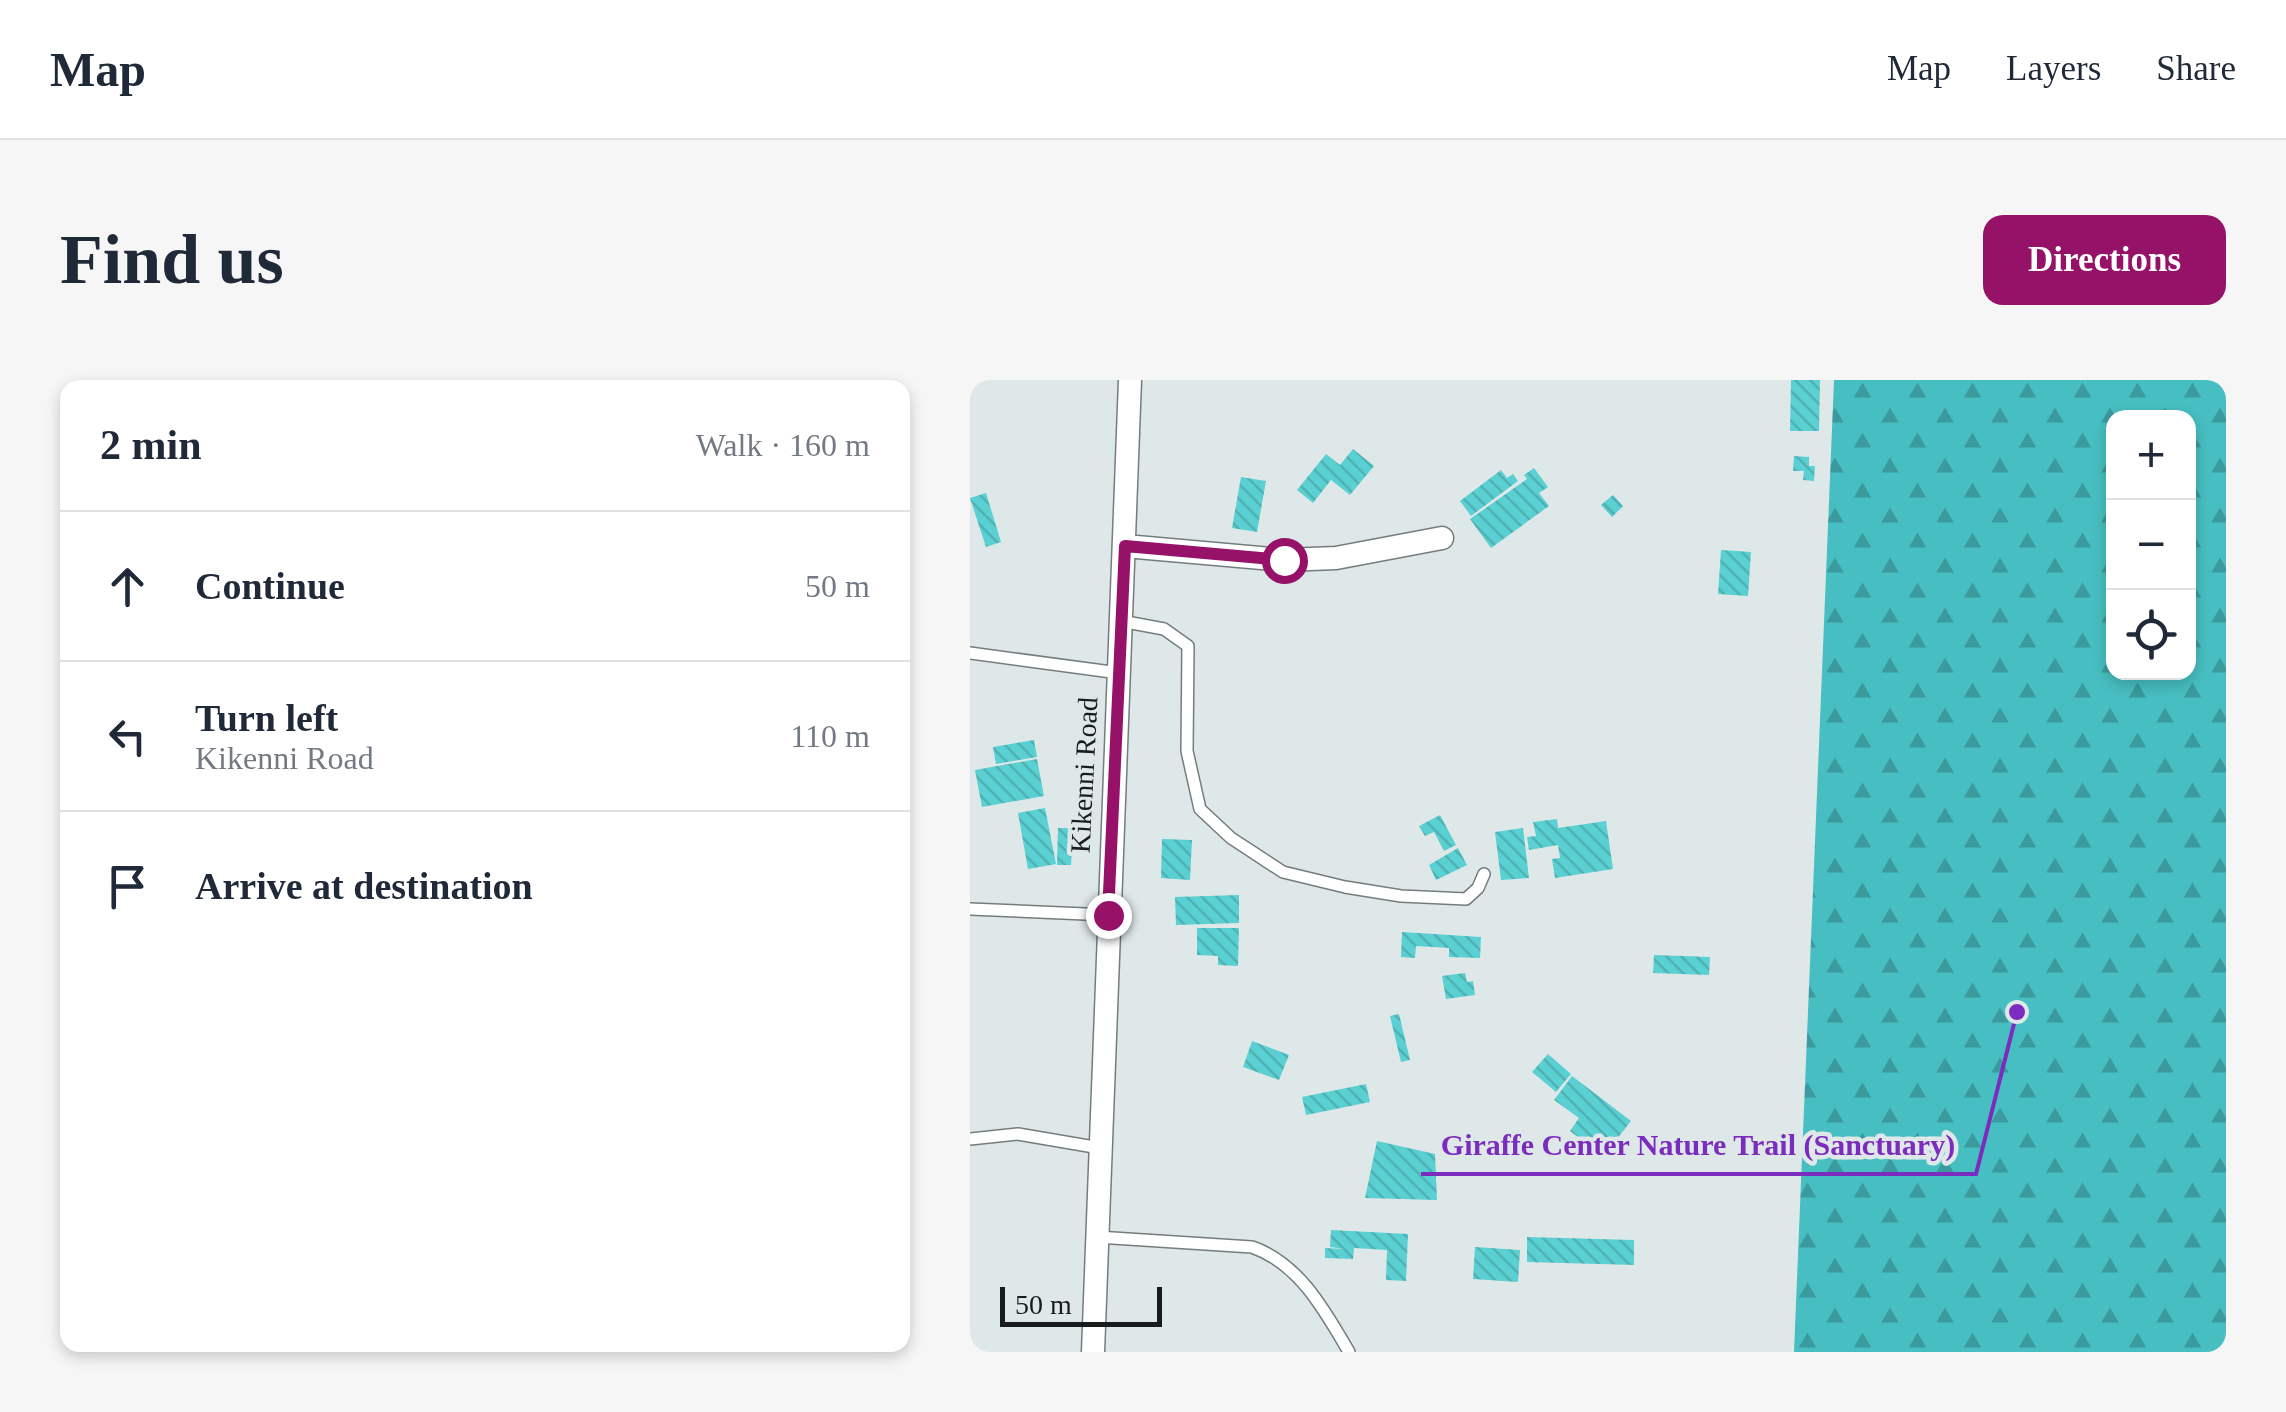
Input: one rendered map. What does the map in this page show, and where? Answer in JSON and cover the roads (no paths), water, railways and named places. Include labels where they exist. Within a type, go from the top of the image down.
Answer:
[{"type":"street","name":"Kikenni Road","points":[[1093,1352],[1130,380]]},
{"type":"street","points":[[1125,546],[1284,560],[1336,558],[1442,538]]},
{"type":"lane","points":[[1122,621],[1164,628],[1188,646],[1186,752],[1200,809],[1231,838],[1282,872],[1402,896],[1466,900],[1478,888],[1484,874]]},
{"type":"lane","points":[[970,653],[1119,672]]},
{"type":"lane","points":[[970,909],[1108,915]]},
{"type":"lane","points":[[970,1139],[1018,1134],[1100,1148]]},
{"type":"lane","points":[[1097,1237],[1252,1247],[1272,1254],[1310,1292],[1349,1352]]},
{"type":"place","name":"Giraffe Center Nature Trail (Sanctuary)","points":[[2017,1012]]}]
